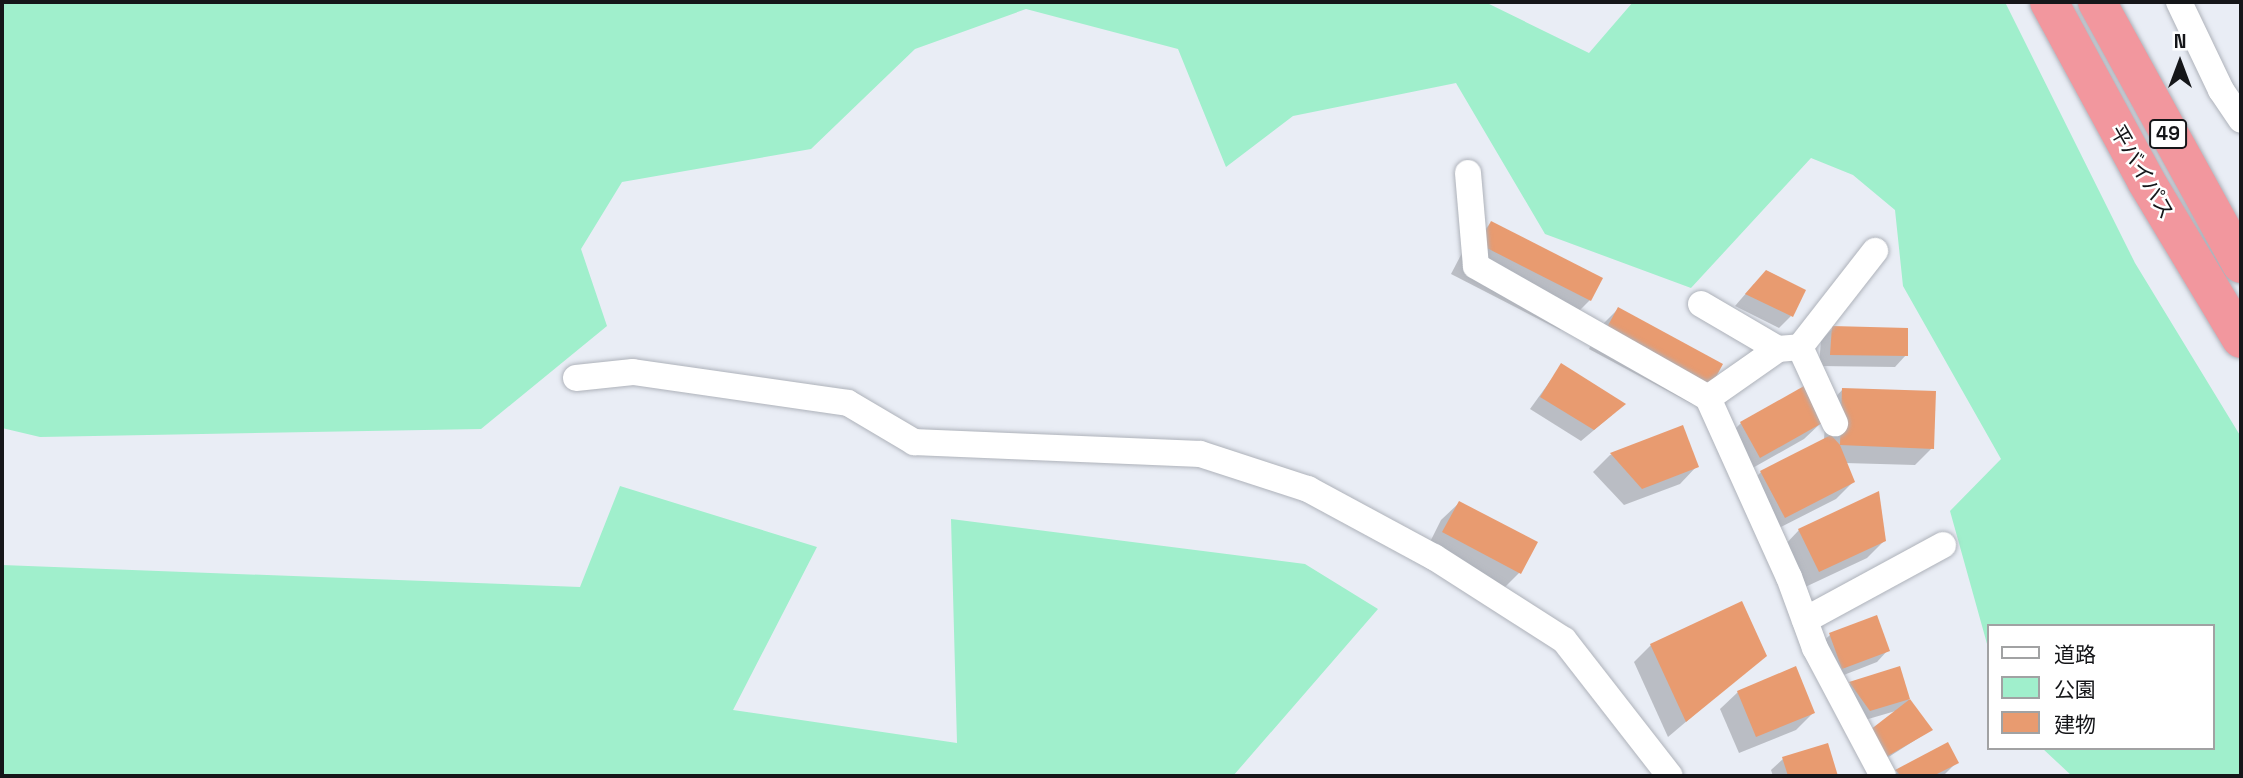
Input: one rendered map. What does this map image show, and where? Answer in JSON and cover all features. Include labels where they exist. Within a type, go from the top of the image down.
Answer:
[{"type":"highway","name":"平バイパス","points":[[2049,2],[2147,181],[2241,339]]},
{"type":"highway","name":"平バイパス","points":[[2097,2],[2241,264]]},
{"type":"street","points":[[2179,2],[2221,90],[2241,120]]},
{"type":"street","points":[[1468,173],[1476,265],[1708,398],[1805,620],[1883,776]]},
{"type":"street","points":[[1708,398],[1789,348],[1875,251]]},
{"type":"street","points":[[1701,304],[1789,348],[1836,423]]},
{"type":"street","points":[[576,379],[633,372],[848,403],[914,442],[1200,454],[1308,489],[1434,557],[1564,640],[1670,776]]},
{"type":"street","points":[[1805,620],[1943,545]]},
{"type":"green space","points":[[2,2],[1485,2],[1589,53],[1633,2],[2005,2],[2135,263],[2241,437],[2241,776],[2072,776],[2044,750],[2215,750],[2215,624],[1988,624],[1988,647],[1950,511],[2001,459],[1903,286],[1895,210],[1853,175],[1811,158],[1691,288],[1545,234],[1456,83],[1293,116],[1226,167],[1178,49],[1026,9],[915,49],[811,149],[622,182],[581,249],[607,326],[481,429],[40,437],[2,428]]},
{"type":"green space","points":[[620,486],[817,547],[733,710],[957,743],[951,519],[1305,564],[1378,609],[1233,776],[2,776],[2,565],[580,587]]},
{"type":"building","points":[[1491,221],[1603,278],[1591,301],[1479,244]]},
{"type":"building","points":[[1766,270],[1806,290],[1793,317],[1745,294]]},
{"type":"building","points":[[1618,307],[1723,364],[1710,388],[1605,331]]},
{"type":"building","points":[[1832,326],[1908,328],[1908,356],[1830,355]]},
{"type":"building","points":[[1561,363],[1626,404],[1594,430],[1540,397]]},
{"type":"building","points":[[1804,386],[1824,422],[1760,458],[1740,422]]},
{"type":"building","points":[[1842,388],[1936,391],[1934,449],[1840,445]]},
{"type":"building","points":[[1683,425],[1699,467],[1642,489],[1610,453]]},
{"type":"building","points":[[1831,435],[1840,445],[1855,482],[1785,518],[1760,471]]},
{"type":"building","points":[[1879,491],[1886,541],[1819,572],[1798,529]]},
{"type":"building","points":[[1459,501],[1538,542],[1521,574],[1442,532]]},
{"type":"building","points":[[1742,601],[1767,656],[1686,722],[1650,644]]},
{"type":"building","points":[[1877,615],[1890,651],[1842,669],[1829,633]]},
{"type":"building","points":[[1796,666],[1815,713],[1756,737],[1737,691]]},
{"type":"building","points":[[1900,666],[1910,699],[1870,711],[1849,682]]},
{"type":"building","points":[[1910,699],[1933,730],[1886,757],[1870,730]]},
{"type":"building","points":[[1948,742],[1959,763],[1933,776],[1901,776],[1895,770]]},
{"type":"building","points":[[1828,743],[1838,776],[1788,776],[1782,757]]}]
